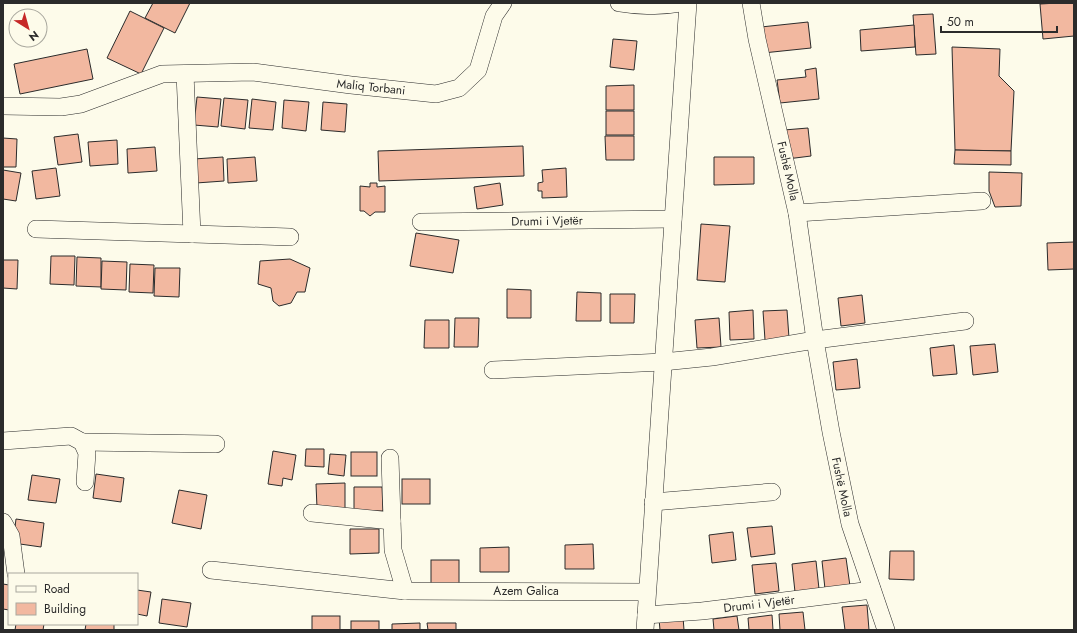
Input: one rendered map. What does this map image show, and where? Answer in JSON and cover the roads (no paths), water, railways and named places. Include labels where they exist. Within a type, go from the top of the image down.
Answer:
[{"type":"street","name":"Maliq Torbani","points":[[3,106],[61,107],[81,104],[162,74],[253,72],[351,85],[436,94],[459,88],[478,70],[494,16],[503,3]]},
{"type":"street","points":[[619,3],[648,7],[664,7],[682,3]]},
{"type":"street","name":"Drumi i Vjetër","points":[[688,3],[645,622],[702,610],[872,590]]},
{"type":"street","name":"Fushë Molla","points":[[751,3],[757,39],[797,213],[815,340],[831,432],[850,524],[886,630]]},
{"type":"street","points":[[185,74],[192,234]]},
{"type":"street","points":[[797,213],[982,201]]},
{"type":"street","name":"Drumi i Vjetër","points":[[421,222],[673,219]]},
{"type":"street","points":[[36,229],[290,237]]},
{"type":"street","points":[[493,370],[663,362],[712,357],[815,340],[965,321]]},
{"type":"street","points":[[3,441],[71,436],[82,442],[216,444]]},
{"type":"street","points":[[82,442],[87,453],[85,482]]},
{"type":"street","points":[[390,458],[393,550],[405,591]]},
{"type":"street","points":[[653,502],[772,492]]},
{"type":"street","points":[[312,513],[392,521]]},
{"type":"street","points":[[3,522],[11,536],[16,573]]},
{"type":"street","name":"Azem Galica","points":[[211,570],[405,591],[647,592]]}]
